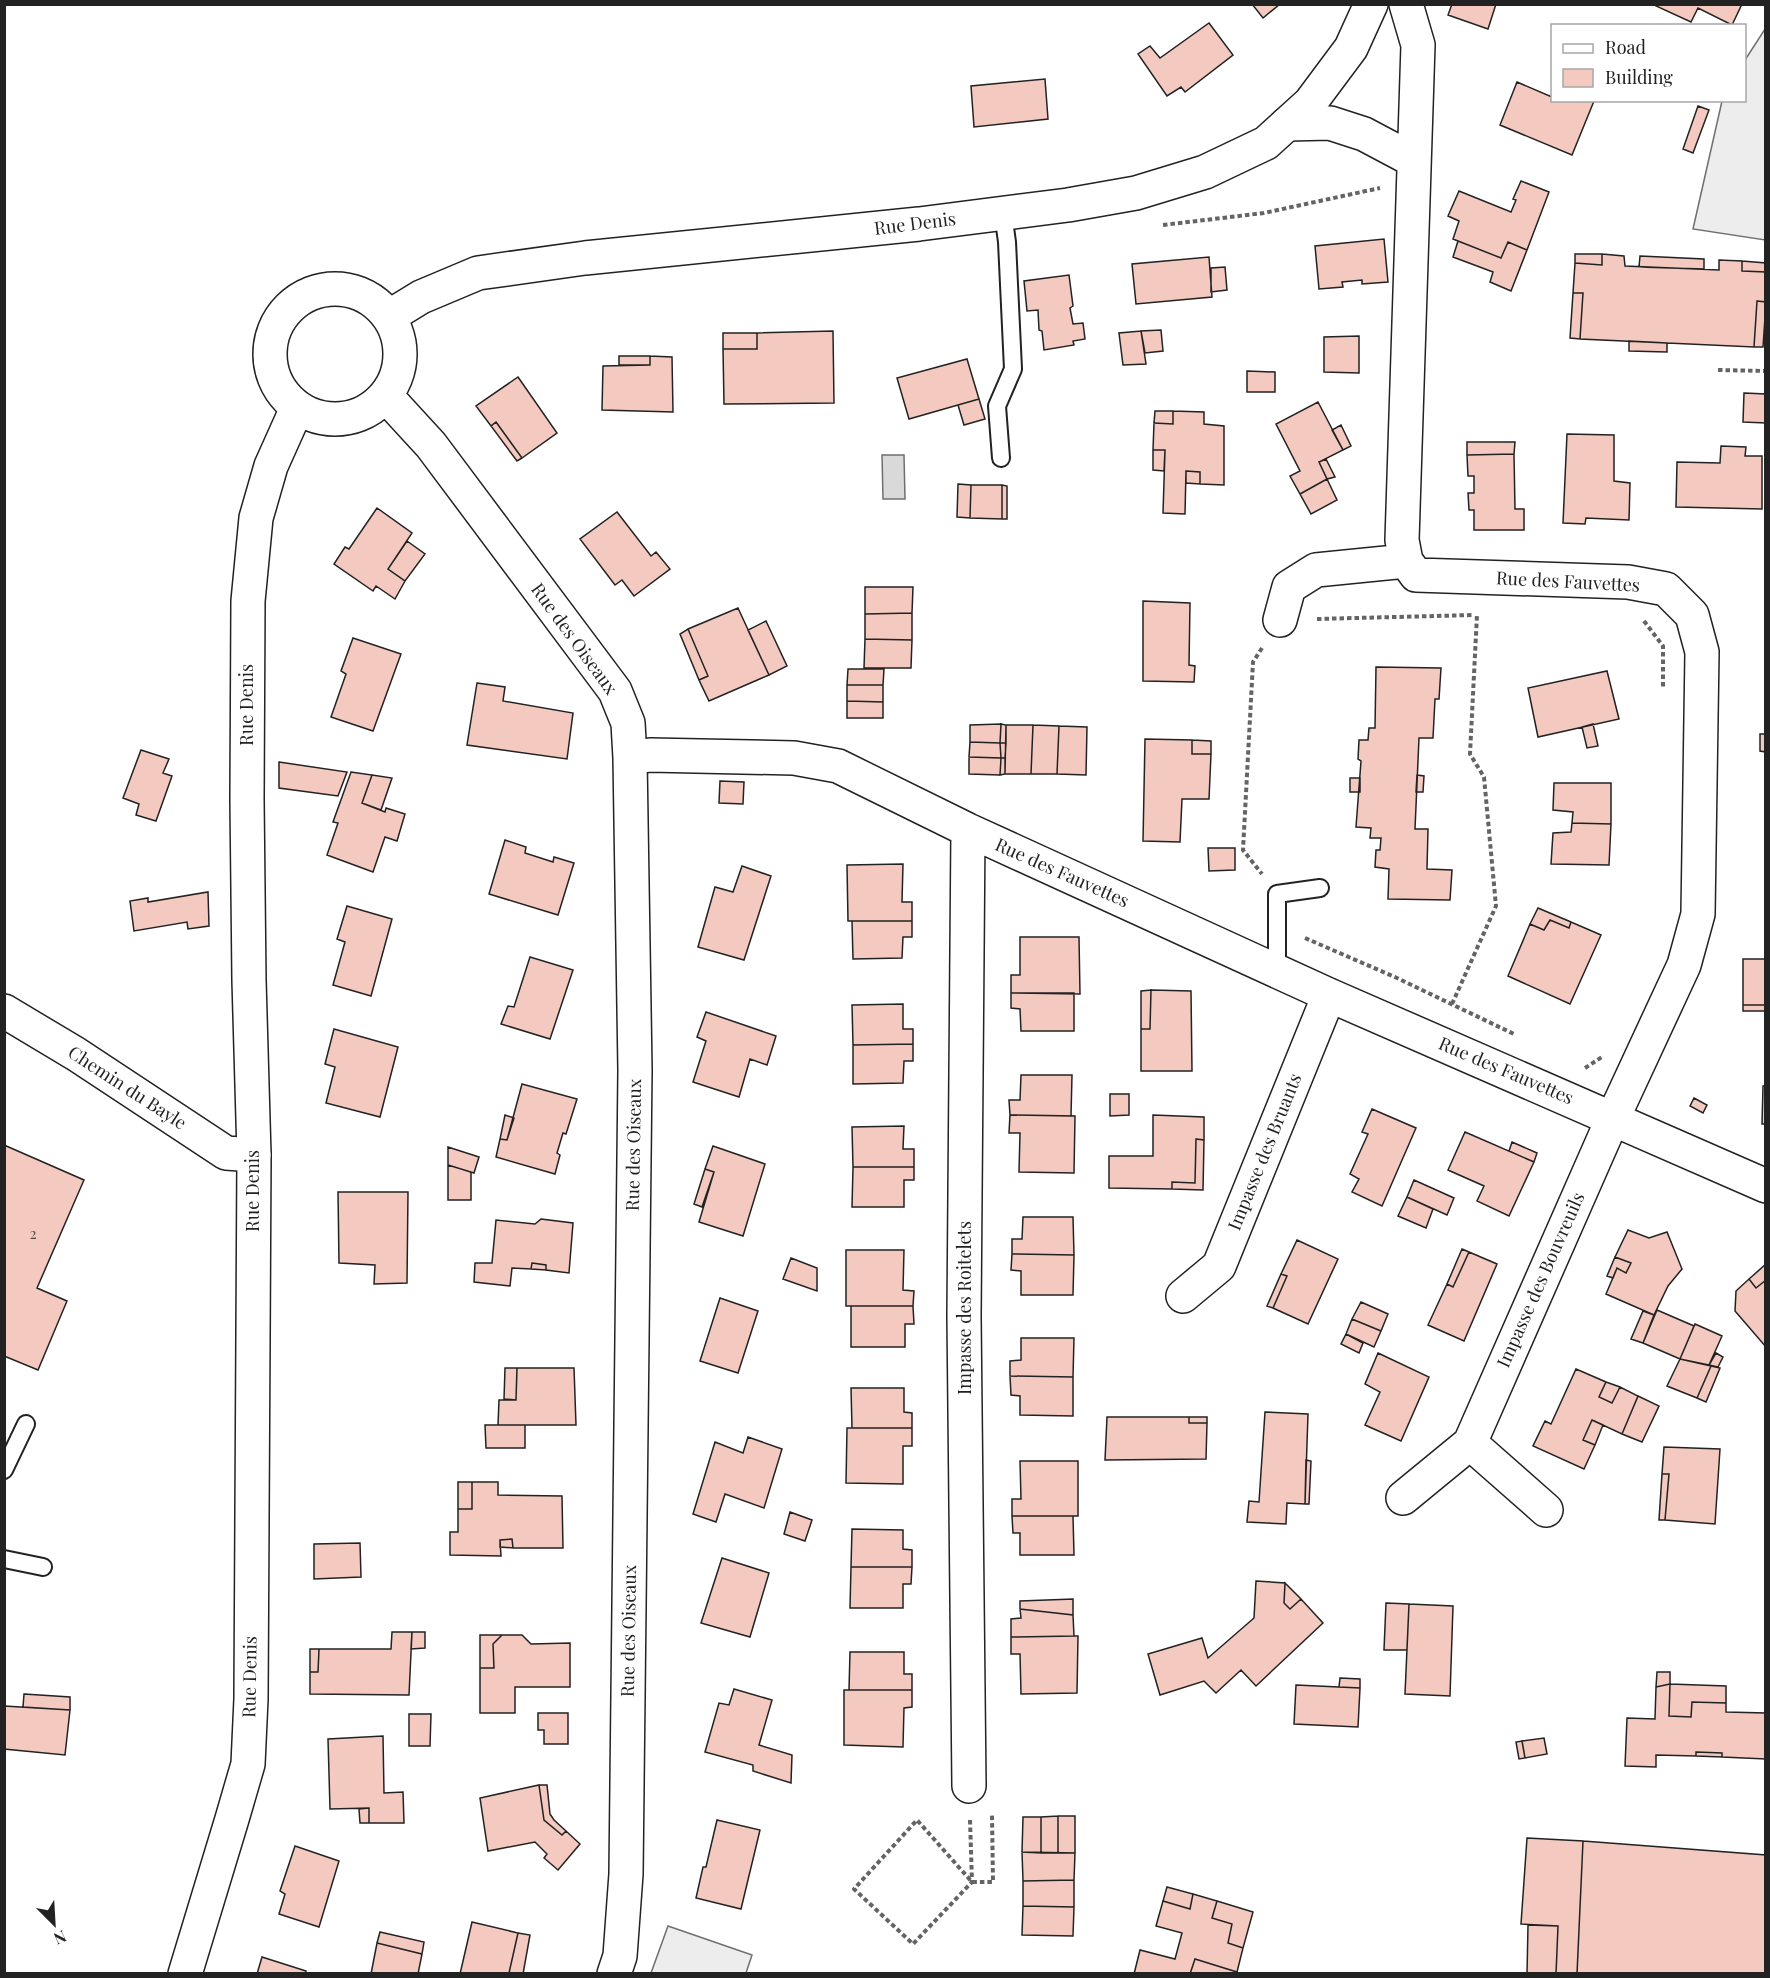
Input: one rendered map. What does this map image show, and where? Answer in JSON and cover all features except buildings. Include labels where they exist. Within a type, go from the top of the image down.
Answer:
[{"type":"street","name":"Rue Denis","points":[[390,316],[421,297],[478,273],[585,258],[919,224],[1068,205],[1136,193],[1205,172],[1266,142],[1310,103],[1351,48],[1371,4]]},
{"type":"street","points":[[1280,620],[1289,587],[1316,570],[1406,561],[1402,540],[1418,45],[1406,4]]},
{"type":"street","points":[[1287,124],[1330,123],[1364,134],[1413,170]]},
{"type":"street","points":[[323,288],[348,288],[372,298],[390,316],[401,343],[399,371],[386,396],[371,409],[353,417],[334,420],[315,417],[297,408],[279,390],[270,365],[271,340],[281,316],[299,298],[323,288]]},
{"type":"street","name":"Rue des Oiseaux","points":[[386,396],[431,445],[615,691],[628,723],[634,1070],[626,1874],[620,1956],[614,1974]]},
{"type":"street","name":"Rue Denis","points":[[185,1974],[248,1764],[251,1699],[254,1155],[248,844],[248,601],[256,518],[271,466],[297,408]]},
{"type":"street","name":"Rue des Fauvettes","points":[[630,758],[650,755],[794,758],[838,766],[968,830],[1329,995],[1613,1118],[1684,964],[1698,914],[1702,652],[1692,615],[1666,589],[1628,582],[1416,575],[1406,561]]},
{"type":"street","name":"Impasse des Roitelets","points":[[968,830],[964,1316],[980,1796]]},
{"type":"street","name":"Impasse des Bruants","points":[[1182,1296],[1219,1266],[1329,995]]},
{"type":"street","name":"Chemin du Bayle","points":[[4,1011],[76,1054],[226,1152],[254,1155]]},
{"type":"street","points":[[1613,1118],[1766,1186]]},
{"type":"street","name":"Impasse des Bouvreuils","points":[[1403,1498],[1470,1443],[1613,1118]]},
{"type":"street","points":[[1470,1443],[1546,1510]]},
{"type":"lane","points":[[1000,458],[997,406],[1013,369],[1003,213]]},
{"type":"lane","points":[[1277,970],[1277,894],[1320,888]]},
{"type":"lane","points":[[4,1470],[26,1424]]},
{"type":"lane","points":[[4,1559],[43,1567]]},
{"type":"path","points":[[1158,225],[1264,213],[1413,170]]},
{"type":"path","points":[[1718,370],[1766,371]]},
{"type":"path","points":[[1452,1004],[1496,906],[1484,777],[1470,754],[1477,615]]},
{"type":"path","points":[[1277,894],[1243,850],[1253,662],[1280,620],[1489,616]]},
{"type":"path","points":[[1643,620],[1663,646],[1663,694]]},
{"type":"path","points":[[1277,926],[1397,978],[1524,1038]]},
{"type":"path","points":[[1575,1063],[1585,1068],[1604,1056]]},
{"type":"path","points":[[980,1796],[972,1882],[913,1944],[854,1888],[917,1820],[972,1882],[993,1882],[980,1796]]},
{"type":"shaded area","points":[[1765,29],[1765,240],[1693,229],[1722,102],[1746,102],[1746,58]]},
{"type":"shaded area","points":[[882,455],[904,455],[905,499],[883,499]]},
{"type":"shaded area","points":[[668,1926],[752,1955],[746,1973],[651,1973]]}]
